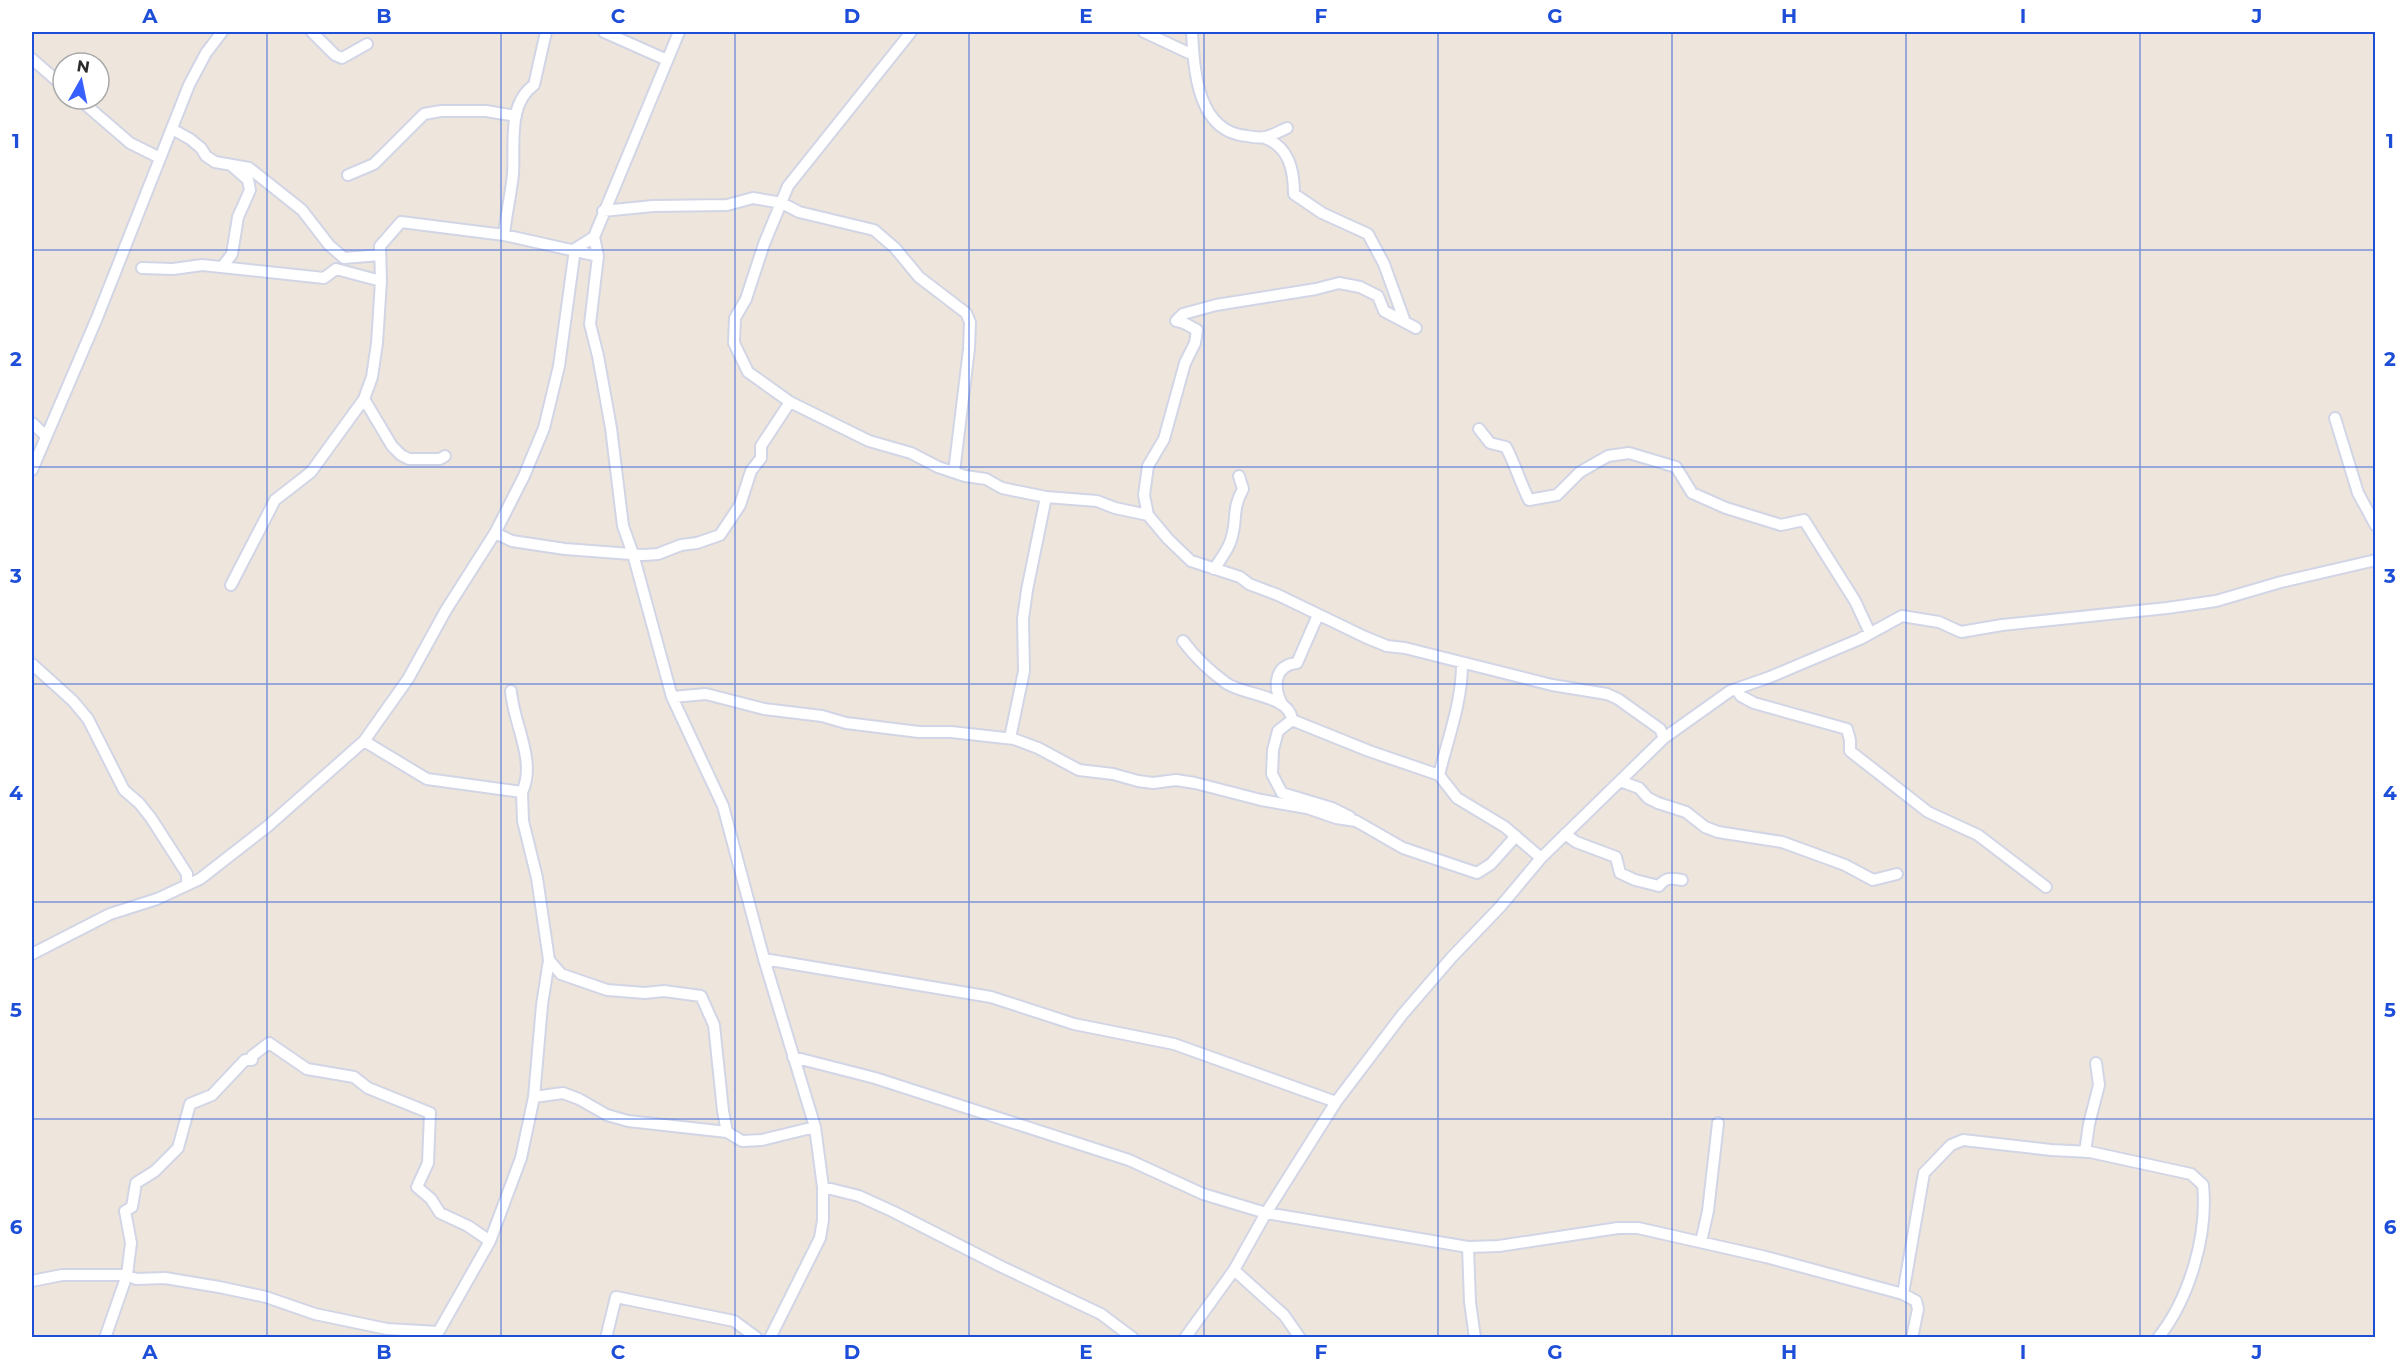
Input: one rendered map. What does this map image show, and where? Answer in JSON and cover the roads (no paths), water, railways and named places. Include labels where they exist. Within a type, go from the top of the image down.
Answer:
[{"type":"street","points":[[32,470],[97,318],[189,85],[206,53],[222,32]]},
{"type":"street","points":[[312,32],[335,55],[342,58],[367,44]]},
{"type":"street","points":[[504,235],[513,175],[516,116],[524,92],[534,86],[546,32]]},
{"type":"street","points":[[604,32],[667,60]]},
{"type":"street","points":[[679,32],[594,237],[598,256],[590,324],[611,428],[623,525],[672,697],[723,806],[764,959],[815,1127],[823,1187],[823,1220],[820,1238],[770,1338]]},
{"type":"street","points":[[911,32],[788,186],[764,244],[746,299],[735,318],[734,343],[748,372],[790,402],[869,441],[911,453],[954,472],[986,479],[1002,488],[1019,493],[1097,501],[1115,508],[1149,515]]},
{"type":"street","points":[[1144,32],[1193,55]]},
{"type":"street","points":[[1192,32],[1193,55],[1200,90],[1206,108],[1216,124],[1235,135],[1264,138],[1276,142],[1288,157],[1294,179],[1294,194],[1322,213],[1368,234],[1384,264],[1405,322]]},
{"type":"street","points":[[32,59],[51,76]]},
{"type":"street","points":[[93,111],[130,143],[160,158]]},
{"type":"street","points":[[348,175],[374,164],[424,114],[441,111],[486,111],[516,116]]},
{"type":"street","points":[[1264,138],[1287,128]]},
{"type":"street","points":[[172,129],[190,139],[215,162],[249,168],[302,210],[329,245],[344,258],[380,255]]},
{"type":"street","points":[[222,267],[232,254],[238,217],[250,190],[248,180],[230,164]]},
{"type":"street","points":[[603,211],[653,206],[727,205],[753,198],[782,203],[799,212],[874,230],[895,248],[919,278],[966,313],[970,322],[969,349],[954,472]]},
{"type":"street","points":[[231,585],[275,500],[311,472],[364,399],[372,377],[381,281],[380,246],[400,222],[504,235],[598,256]]},
{"type":"street","points":[[574,249],[594,237]]},
{"type":"street","points":[[32,954],[110,914],[157,899],[200,879],[268,826],[364,741],[408,678],[446,610],[495,533],[524,476],[544,428],[559,366],[574,249]]},
{"type":"street","points":[[142,268],[173,269],[202,265],[324,278],[336,269],[381,281]]},
{"type":"street","points":[[1416,328],[1384,311],[1378,296],[1360,287],[1339,283],[1316,289],[1216,305],[1183,314],[1176,321],[1197,330],[1195,343],[1185,363],[1164,439],[1148,466],[1144,495],[1149,515],[1167,539],[1191,561],[1240,577],[1249,584],[1278,595],[1339,627],[1387,646],[1405,648],[1552,685],[1607,694],[1618,699],[1660,729],[1664,738]]},
{"type":"street","points":[[364,399],[392,446],[400,454],[409,459],[440,459],[445,456]]},
{"type":"street","points":[[495,533],[512,541],[565,549],[633,554],[658,554],[681,545],[697,543],[720,535],[740,505],[751,471],[761,458],[761,446],[790,402]]},
{"type":"street","points":[[2334,417],[2358,493],[2376,526]]},
{"type":"street","points":[[32,423],[46,436]]},
{"type":"street","points":[[1479,429],[1490,443],[1506,447],[1513,459],[1516,476],[1529,500],[1557,495],[1580,472],[1608,456],[1629,453],[1676,467],[1692,494],[1726,508],[1780,525],[1804,520],[1855,601],[1870,633]]},
{"type":"street","points":[[1214,569],[1231,542],[1236,520],[1236,502],[1243,489],[1239,476]]},
{"type":"street","points":[[1010,738],[1024,671],[1023,619],[1027,590],[1046,497]]},
{"type":"street","points":[[1185,1338],[1234,1270],[1266,1213],[1336,1102],[1402,1015],[1565,834],[1664,738],[1736,688],[1770,677],[1870,633],[1902,616],[1940,622],[1961,632],[2002,625],[2216,601],[2281,582],[2376,560]]},
{"type":"street","points":[[1292,720],[1291,713],[1282,704],[1275,688],[1277,678],[1284,667],[1290,663],[1298,663],[1318,615]]},
{"type":"street","points":[[1183,641],[1227,684],[1282,704]]},
{"type":"street","points":[[1439,775],[1462,683],[1462,663]]},
{"type":"street","points":[[32,664],[73,701],[88,719],[124,790],[139,803],[187,874],[187,885]]},
{"type":"street","points":[[1736,688],[1741,696],[1754,703],[1846,729],[1850,740],[1850,751],[1928,812],[1978,835],[2046,887]]},
{"type":"street","points":[[32,1281],[62,1275],[127,1275],[136,1279],[165,1278],[266,1297],[315,1314],[387,1329],[437,1335],[490,1240],[521,1158],[534,1097],[549,960],[537,878],[523,821],[522,792],[527,782],[527,763],[512,707],[511,691]]},
{"type":"street","points":[[672,697],[706,694],[764,709],[822,716],[846,723],[919,732],[951,732],[1010,738],[1038,748],[1079,770],[1113,774],[1153,783],[1176,780],[1195,783],[1356,821]]},
{"type":"street","points":[[1292,720],[1369,751],[1439,775],[1457,798],[1505,827],[1541,858]]},
{"type":"street","points":[[1292,720],[1278,731],[1273,750],[1272,774],[1282,793],[1332,808],[1403,848],[1477,873],[1491,864],[1516,836]]},
{"type":"street","points":[[364,741],[427,779],[522,792]]},
{"type":"street","points":[[1620,781],[1639,788],[1647,798],[1686,812],[1705,827],[1718,832],[1782,842],[1845,865],[1873,880],[1897,874]]},
{"type":"street","points":[[1565,834],[1576,842],[1616,857],[1620,873],[1635,880],[1659,886],[1664,880],[1670,878],[1682,880]]},
{"type":"street","points":[[764,959],[991,997],[1074,1024],[1174,1044],[1336,1102]]},
{"type":"street","points":[[549,960],[561,974],[607,990],[701,996],[714,1025],[727,1132]]},
{"type":"street","points":[[546,982],[561,974]]},
{"type":"street","points":[[105,1338],[127,1275],[131,1243],[126,1211],[132,1207],[136,1183],[154,1171],[178,1148],[190,1104],[212,1095],[245,1060],[252,1060],[252,1056],[269,1043],[307,1069],[354,1077],[368,1088],[430,1113],[428,1163],[417,1187],[431,1199],[440,1213],[468,1226],[490,1240]]},
{"type":"street","points":[[793,1058],[875,1078],[1119,1157],[1203,1194],[1266,1213],[1468,1247],[1499,1246],[1618,1228],[1638,1228],[1766,1257],[1903,1294],[1916,1301],[1918,1309],[1912,1338]]},
{"type":"street","points":[[2085,1152],[2089,1124],[2099,1085],[2096,1063]]},
{"type":"street","points":[[534,1097],[563,1094],[579,1099],[607,1115],[628,1121],[727,1132],[742,1141],[762,1140],[815,1127]]},
{"type":"street","points":[[1701,1242],[1708,1212],[1718,1123]]},
{"type":"street","points":[[1903,1294],[1924,1173],[1951,1145],[1963,1140],[2085,1152],[2191,1174],[2203,1185],[2205,1205],[2195,1270],[2158,1338]]},
{"type":"street","points":[[823,1187],[859,1196],[894,1212],[1007,1270],[1101,1314],[1133,1338]]},
{"type":"street","points":[[1468,1247],[1474,1338]]},
{"type":"street","points":[[1234,1270],[1284,1316],[1300,1338]]},
{"type":"street","points":[[606,1338],[616,1297],[734,1321],[757,1338]]}]
